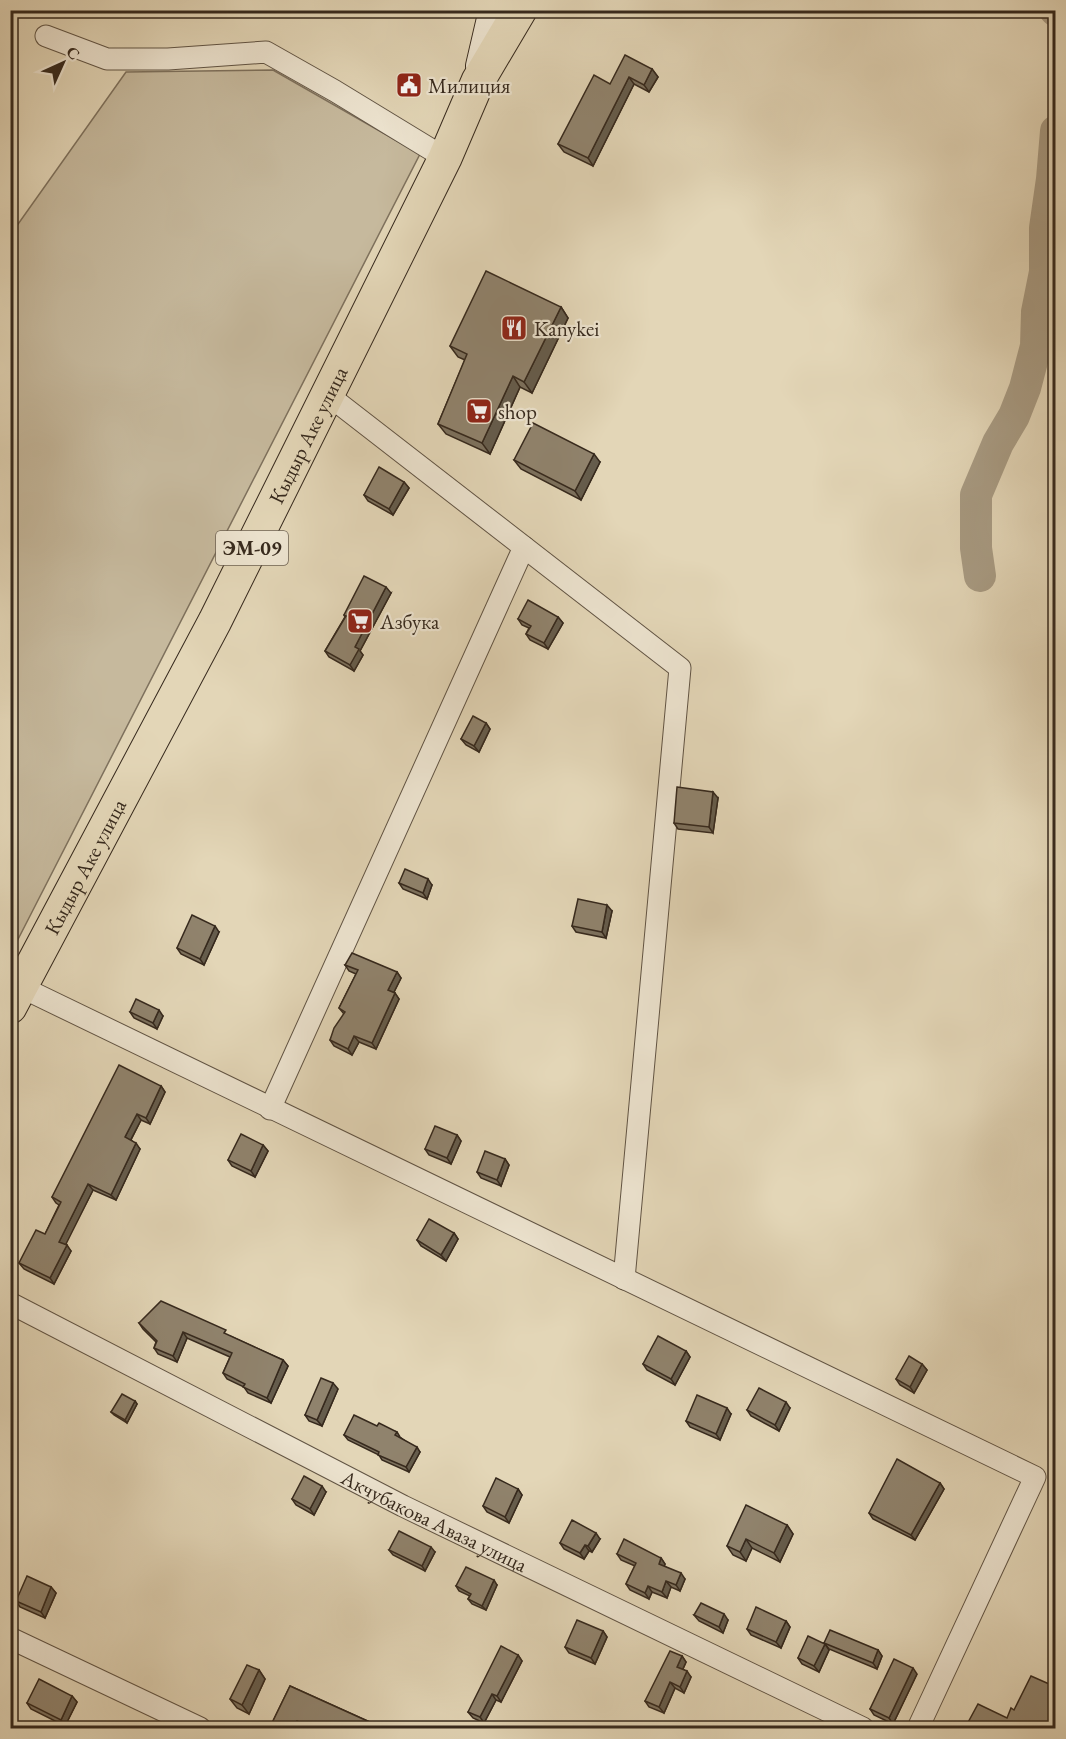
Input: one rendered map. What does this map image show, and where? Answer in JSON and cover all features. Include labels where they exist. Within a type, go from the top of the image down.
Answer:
[{"type":"highway","name":"ЭМ-09","points":[[478,81],[520,10]]},
{"type":"highway","name":"Кыдыр Аке улица","points":[[16,997],[215,621],[445,158],[478,81]]},
{"type":"street","points":[[478,81],[494,10]]},
{"type":"street","points":[[46,36],[107,59],[168,59],[266,52],[445,158]]},
{"type":"street","points":[[328,395],[680,668],[624,1279]]},
{"type":"street","points":[[270,1109],[524,547]]},
{"type":"street","points":[[16,997],[270,1109],[1035,1478],[918,1728]]},
{"type":"street","name":"Акчубакова Аваза улица","points":[[10,1303],[403,1506],[863,1728]]},
{"type":"street","points":[[10,1638],[200,1728]]},
{"type":"shaded area","points":[[273,70],[420,154],[11,953],[10,429],[14,416],[10,411],[11,234],[126,72]]},
{"type":"building","points":[[625,55],[652,69],[644,85],[629,77],[588,158],[558,144],[594,75],[610,84]]},
{"type":"building","points":[[486,271],[561,307],[524,382],[513,376],[482,443],[438,424],[467,354],[450,346]]},
{"type":"building","points":[[533,423],[594,454],[575,491],[514,460]]},
{"type":"building","points":[[379,467],[404,482],[389,509],[364,495]]},
{"type":"building","points":[[364,576],[386,587],[355,647],[359,649],[350,665],[325,651],[346,616],[344,615]]},
{"type":"building","points":[[528,600],[558,617],[544,643],[526,634],[531,626],[518,619]]},
{"type":"building","points":[[473,716],[486,723],[474,746],[461,739]]},
{"type":"building","points":[[677,787],[713,792],[709,827],[674,823]]},
{"type":"building","points":[[405,869],[428,879],[423,893],[399,883]]},
{"type":"building","points":[[578,899],[607,905],[602,932],[572,926]]},
{"type":"building","points":[[192,915],[215,926],[200,959],[177,948]]},
{"type":"building","points":[[352,953],[397,972],[388,990],[395,993],[372,1043],[354,1036],[348,1049],[330,1040],[334,1028],[345,1012],[339,1008],[358,970],[345,965]]},
{"type":"building","points":[[136,999],[159,1010],[153,1023],[130,1012]]},
{"type":"building","points":[[119,1065],[161,1086],[146,1118],[137,1114],[125,1137],[136,1143],[111,1195],[88,1184],[59,1242],[67,1245],[50,1278],[19,1263],[36,1230],[45,1234],[61,1202],[52,1197]]},
{"type":"building","points":[[435,1126],[457,1135],[447,1158],[425,1149]]},
{"type":"building","points":[[241,1134],[263,1145],[251,1171],[228,1160]]},
{"type":"building","points":[[485,1151],[505,1159],[497,1180],[477,1172]]},
{"type":"building","points":[[429,1219],[454,1233],[441,1255],[417,1240]]},
{"type":"building","points":[[161,1301],[226,1330],[224,1333],[283,1360],[267,1398],[243,1387],[245,1384],[223,1373],[232,1353],[183,1332],[173,1356],[154,1348],[157,1341],[139,1323]]},
{"type":"building","points":[[658,1336],[686,1351],[671,1379],[643,1364]]},
{"type":"building","points":[[909,1356],[922,1364],[910,1387],[896,1379]]},
{"type":"building","points":[[321,1378],[333,1383],[317,1420],[305,1415]]},
{"type":"building","points":[[759,1388],[786,1402],[775,1425],[747,1410]]},
{"type":"building","points":[[122,1394],[135,1401],[125,1420],[111,1412]]},
{"type":"building","points":[[697,1395],[727,1408],[716,1434],[686,1421]]},
{"type":"building","points":[[354,1415],[397,1432],[395,1435],[417,1447],[406,1467],[378,1455],[379,1452],[344,1435]]},
{"type":"building","points":[[897,1459],[940,1483],[911,1535],[869,1513]]},
{"type":"building","points":[[304,1476],[322,1486],[310,1509],[292,1499]]},
{"type":"building","points":[[496,1478],[518,1489],[505,1517],[483,1506]]},
{"type":"building","points":[[746,1505],[787,1525],[774,1553],[746,1539],[740,1552],[727,1546]]},
{"type":"building","points":[[572,1520],[596,1533],[588,1546],[585,1545],[580,1553],[560,1543]]},
{"type":"building","points":[[399,1531],[431,1547],[422,1566],[389,1550]]},
{"type":"building","points":[[624,1539],[661,1558],[659,1564],[681,1573],[676,1585],[666,1581],[662,1592],[648,1586],[645,1593],[626,1584],[636,1563],[617,1554]]},
{"type":"building","points":[[466,1567],[494,1580],[482,1606],[468,1599],[471,1594],[456,1586]]},
{"type":"building","points":[[27,1576],[51,1587],[41,1612],[16,1601]]},
{"type":"building","points":[[701,1603],[724,1614],[719,1627],[694,1615]]},
{"type":"building","points":[[756,1607],[786,1621],[776,1642],[747,1629]]},
{"type":"building","points":[[577,1620],[603,1631],[591,1658],[565,1647]]},
{"type":"building","points":[[830,1630],[878,1650],[873,1663],[824,1643]]},
{"type":"building","points":[[808,1636],[825,1644],[814,1666],[798,1658]]},
{"type":"building","points":[[501,1646],[518,1655],[497,1696],[492,1694],[480,1717],[468,1712]]},
{"type":"building","points":[[670,1651],[682,1656],[677,1667],[687,1671],[680,1687],[670,1682],[659,1707],[645,1701]]},
{"type":"building","points":[[894,1659],[913,1668],[889,1718],[870,1709]]},
{"type":"building","points":[[247,1665],[259,1670],[242,1705],[230,1699]]},
{"type":"building","points":[[1031,1676],[1056,1687],[1056,1719],[1051,1728],[965,1728],[978,1704],[1007,1718],[1011,1708],[1014,1710]]},
{"type":"building","points":[[39,1679],[72,1696],[61,1720],[27,1703]]},
{"type":"building","points":[[290,1686],[383,1728],[312,1728],[297,1721],[293,1728],[278,1728],[271,1725]]},
{"type":"building","points":[[726,1724],[737,1728],[724,1728]]},
{"type":"waterway","points":[[980,576],[976,548],[976,495],[998,443],[1014,416],[1025,388],[1036,346],[1037,312],[1045,272],[1045,228],[1056,131]]},
{"type":"place","name":"Милиция","points":[[409,85]]},
{"type":"place","name":"Kanykei","points":[[514,328]]},
{"type":"place","name":"shop","points":[[479,411]]},
{"type":"place","name":"Азбука","points":[[360,621]]}]
